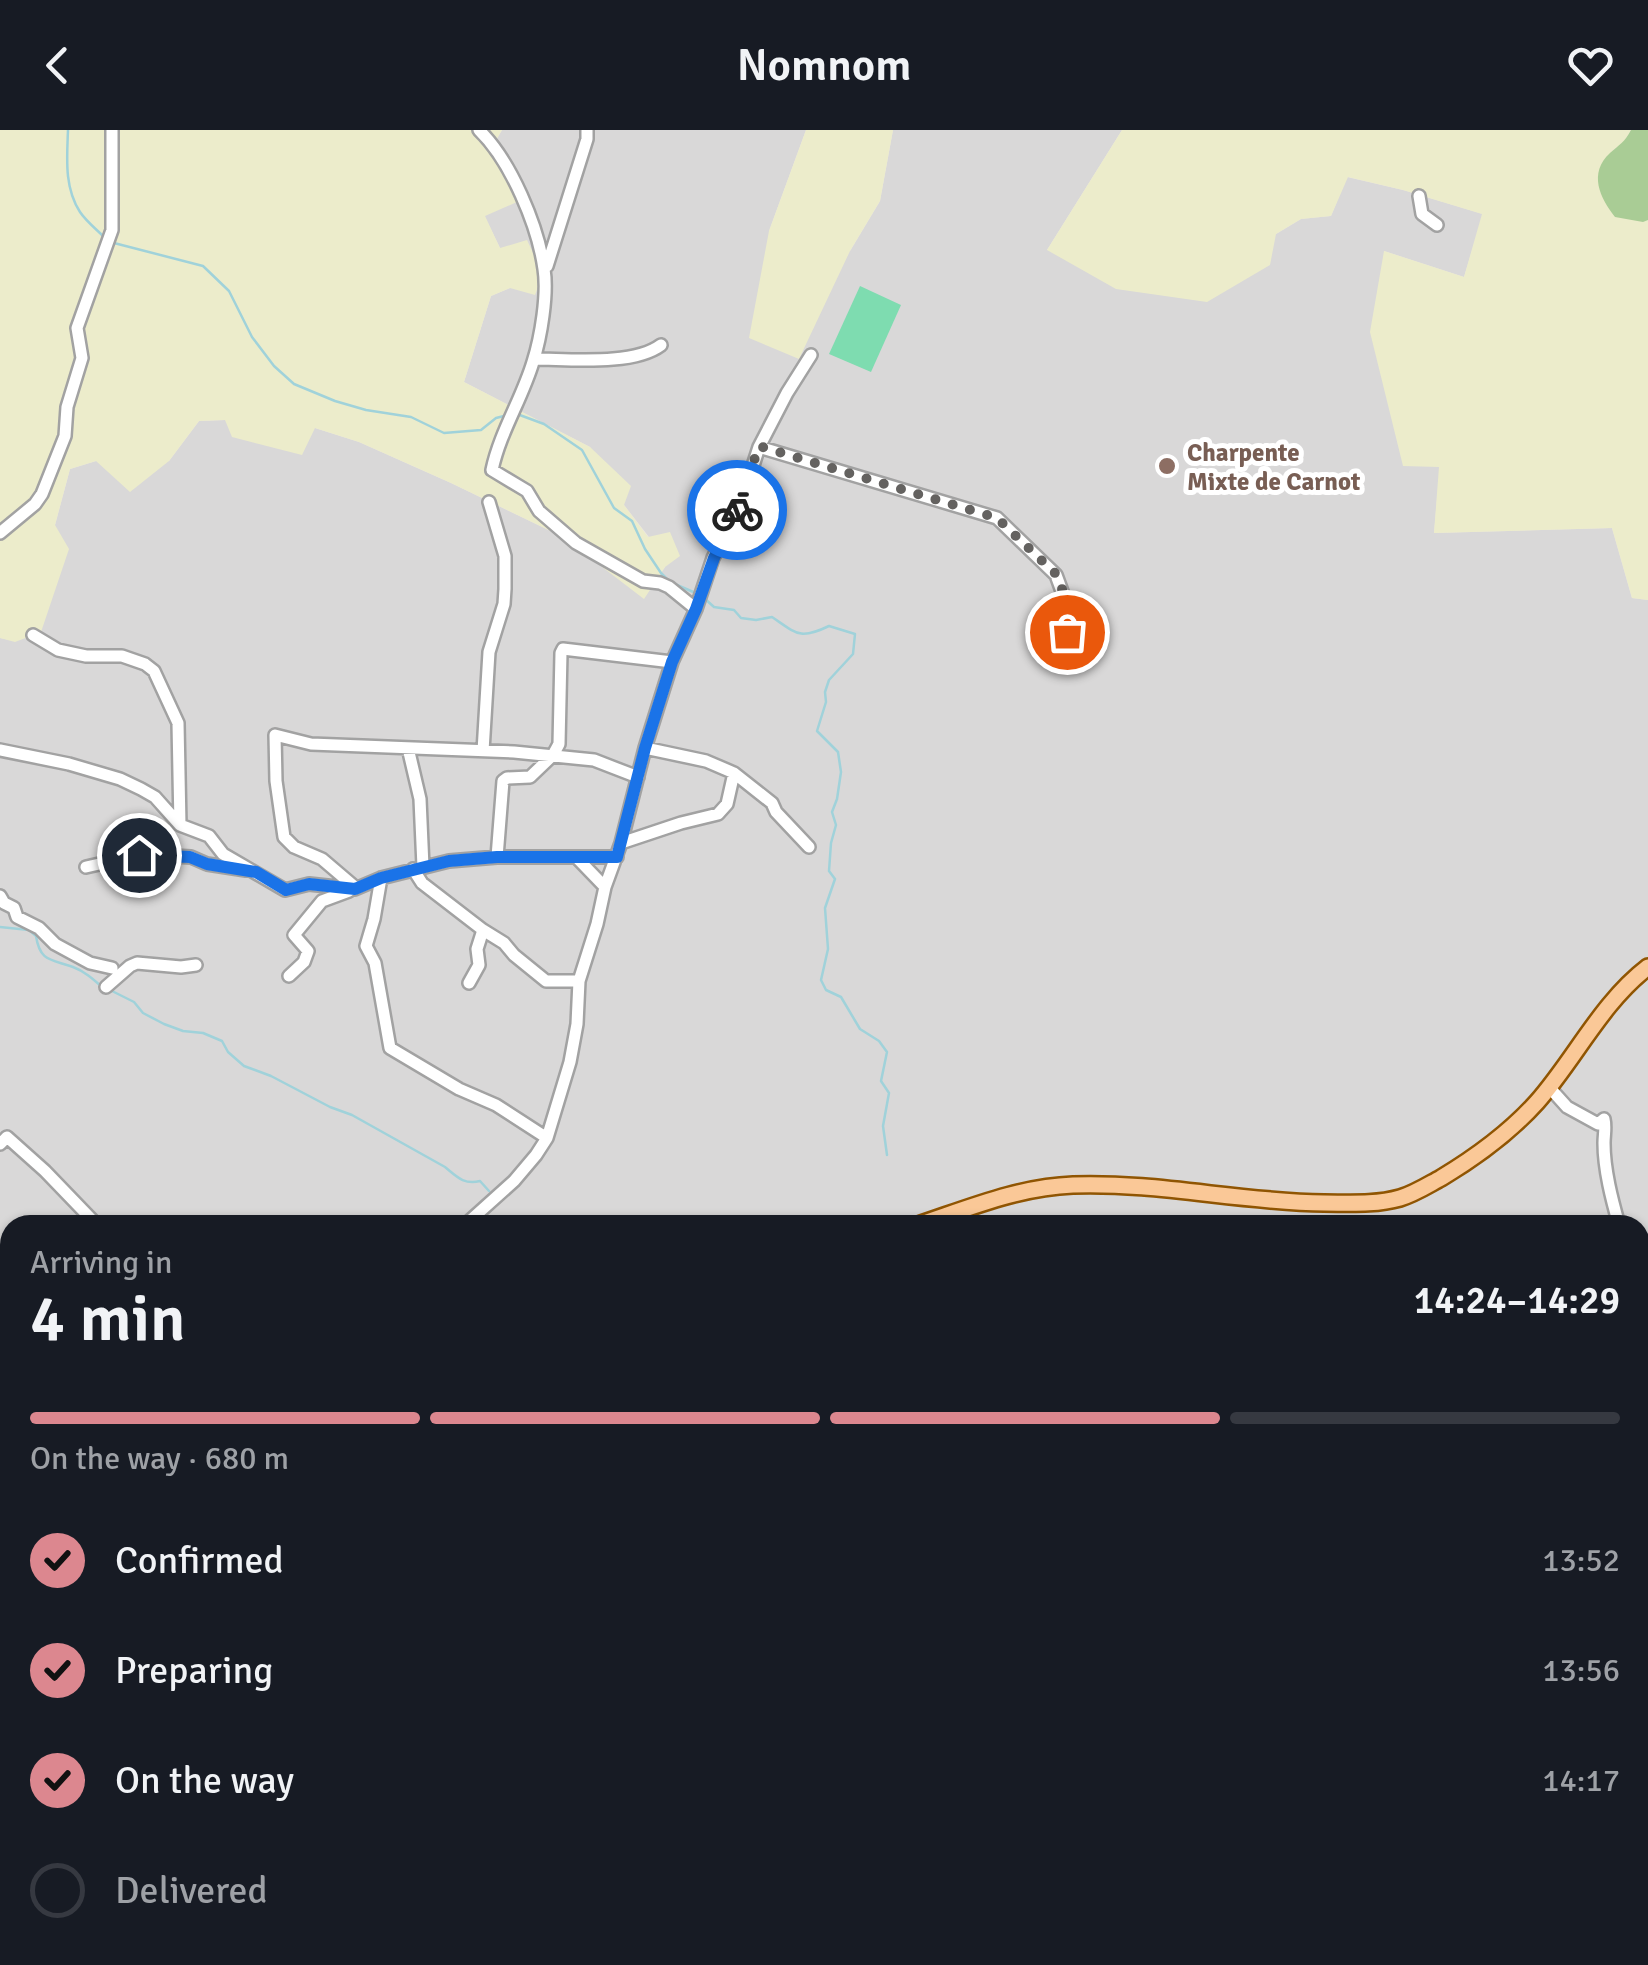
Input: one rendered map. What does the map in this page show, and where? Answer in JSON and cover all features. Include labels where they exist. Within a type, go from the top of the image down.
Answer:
[{"type":"main road","points":[[947,1215],[994,1199],[1070,1185],[1291,1203],[1370,1203],[1400,1198],[1489,1146],[1535,1104],[1610,1004],[1648,967]]},
{"type":"street","points":[[0,533],[42,494],[65,436],[67,407],[82,358],[76,331],[112,230],[112,130]]},
{"type":"street","points":[[479,130],[497,153],[528,211],[545,275]]},
{"type":"street","points":[[587,130],[588,139],[550,251],[534,359],[497,445],[492,470],[527,491],[539,510],[576,543],[644,582],[669,587],[696,609]]},
{"type":"street","points":[[1419,196],[1422,214],[1437,225]]},
{"type":"street","points":[[534,359],[631,356],[661,345]]},
{"type":"street","points":[[477,1215],[514,1181],[547,1138],[570,1062],[579,981],[672,662],[740,503],[759,446],[811,355]]},
{"type":"street","points":[[759,446],[997,518],[1056,574],[1064,594],[1062,624],[1067,632]]},
{"type":"street","points":[[482,751],[489,652],[505,588],[504,556],[489,502]]},
{"type":"street","points":[[33,635],[58,650],[86,656],[122,656],[154,671],[178,723],[180,825]]},
{"type":"street","points":[[497,857],[503,781],[530,776],[559,744],[564,649],[672,662]]},
{"type":"street","points":[[356,888],[322,860],[284,837],[275,736],[311,744],[553,755],[594,760],[638,776]]},
{"type":"street","points":[[408,748],[420,800],[418,868],[422,883],[504,943],[546,981],[579,981]]},
{"type":"street","points":[[645,748],[706,761],[734,774],[772,803],[809,847]]},
{"type":"street","points":[[0,750],[69,764],[120,780],[155,797],[180,825],[208,836],[224,854],[286,890],[309,884],[356,888]]},
{"type":"street","points":[[621,843],[718,814],[728,804],[734,774]]},
{"type":"street","points":[[86,867],[158,854],[256,872]]},
{"type":"street","points":[[289,976],[304,962],[308,952],[294,934],[322,901],[381,878],[449,861],[617,857]]},
{"type":"street","points":[[577,858],[604,888]]},
{"type":"street","points":[[381,878],[366,946],[374,963],[390,1048],[459,1090],[496,1105],[547,1138]]},
{"type":"street","points":[[0,896],[4,904],[14,908],[17,917],[38,928],[55,944],[90,962],[112,968]]},
{"type":"street","points":[[469,983],[479,965],[477,949],[483,930]]},
{"type":"street","points":[[106,987],[137,964],[181,968],[196,965]]},
{"type":"street","points":[[1549,1087],[1567,1106],[1598,1124],[1604,1119],[1606,1122],[1604,1144],[1617,1215]]},
{"type":"street","points":[[0,1144],[8,1137],[88,1215]]},
{"type":"shaded area","points":[[502,130],[806,130],[769,231],[850,251],[880,201],[893,130],[1122,130],[1047,250],[1276,234],[1301,219],[1331,216],[1347,177],[1483,214],[1464,277],[1384,251],[1440,466],[1434,533],[1612,528],[1632,598],[1648,600],[1648,1215],[0,1215],[0,638],[15,641],[70,469],[96,461],[169,461],[199,421],[315,428],[359,442],[563,537],[644,598],[665,567],[590,447],[464,382],[491,296],[510,288],[500,248],[484,215],[492,147]]},
{"type":"green space","points":[[0,130],[502,130],[492,147],[517,202],[485,216],[500,248],[527,240],[543,274],[535,295],[510,288],[491,296],[464,382],[590,447],[631,486],[624,505],[648,537],[670,532],[680,556],[665,567],[644,599],[563,537],[359,442],[315,428],[302,455],[232,437],[225,420],[199,421],[169,461],[130,492],[96,461],[70,469],[55,525],[69,549],[41,632],[15,642],[0,638]]},
{"type":"green space","points":[[806,130],[893,130],[880,201],[850,251],[799,359],[749,338],[769,231]]},
{"type":"green space","points":[[1122,130],[1631,130],[1624,143],[1613,150],[1642,222],[1648,220],[1648,600],[1632,598],[1612,528],[1434,533],[1439,467],[1403,466],[1370,332],[1384,251],[1464,277],[1482,214],[1348,177],[1331,216],[1301,219],[1276,234],[1270,265],[1207,302],[1116,289],[1047,250]]},
{"type":"green space","points":[[1631,130],[1648,130],[1648,220],[1643,222],[1615,217],[1599,185],[1603,161]]},
{"type":"green space","points":[[860,286],[901,305],[871,372],[829,354]]},
{"type":"waterway","points":[[68,130],[71,193],[82,215],[103,236]]},
{"type":"waterway","points":[[114,243],[203,266],[229,291],[252,337],[294,384],[366,410],[411,417],[444,433],[481,430],[504,416]]},
{"type":"waterway","points":[[517,414],[544,424],[582,450],[614,508],[632,521],[661,573],[670,582],[698,594]]},
{"type":"waterway","points":[[704,598],[714,607],[734,610],[741,618],[772,617],[799,633],[829,626],[855,634],[853,654],[829,680],[817,731],[838,752],[841,772],[832,812],[836,825],[829,871],[835,879],[825,908],[828,949],[821,980],[826,990],[841,997],[860,1029],[879,1041],[887,1052],[881,1081],[889,1093],[883,1126],[887,1155]]},
{"type":"waterway","points":[[0,927],[29,930],[44,955],[81,971],[102,987]]},
{"type":"waterway","points":[[110,990],[164,1024],[222,1041],[244,1066],[352,1115],[461,1179],[480,1181],[489,1191]]},
{"type":"way so far","points":[[737,510],[759,446],[997,518],[1056,574],[1064,594],[1062,624],[1067,632]]},
{"type":"place","name":"Charpente Mixte de Carnot","points":[[1167,466]]},
{"type":"route","points":[[139,855],[190,857],[207,864],[256,872],[286,890],[309,884],[355,889],[381,878],[449,861],[617,857],[672,662],[737,510]]}]
